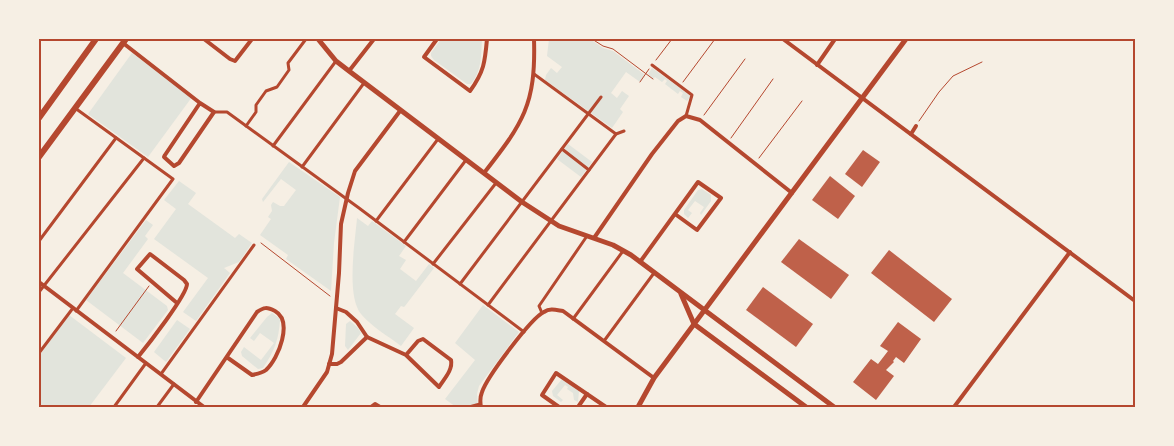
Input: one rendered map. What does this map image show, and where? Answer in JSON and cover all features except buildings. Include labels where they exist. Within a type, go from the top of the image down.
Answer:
[{"type":"main road","points":[[39,118],[96,39]]},
{"type":"main road","points":[[39,157],[125,41]]},
{"type":"street","points":[[204,39],[235,61],[252,39]]},
{"type":"street","points":[[246,126],[256,112],[256,105],[266,91],[277,87],[289,70],[288,63],[306,39]]},
{"type":"street","points":[[318,39],[336,61],[522,202],[566,229],[624,250],[834,407]]},
{"type":"street","points":[[349,71],[374,39]]},
{"type":"street","points":[[437,39],[424,58],[470,91],[483,71],[487,39]]},
{"type":"street","points":[[484,173],[512,137],[524,116],[532,91],[534,39]]},
{"type":"street","points":[[783,39],[1135,300]]},
{"type":"street","points":[[817,65],[835,39]]},
{"type":"street","points":[[638,407],[654,378],[906,39]]},
{"type":"street","points":[[125,41],[200,103],[214,112],[226,112],[246,126],[524,332]]},
{"type":"street","points":[[273,146],[336,61]]},
{"type":"street","points":[[652,66],[692,95],[686,116]]},
{"type":"street","points":[[534,74],[616,134]]},
{"type":"street","points":[[302,167],[364,83]]},
{"type":"street","points":[[460,284],[601,97]]},
{"type":"street","points":[[200,103],[164,157],[174,166],[214,112]]},
{"type":"street","points":[[39,353],[75,309],[173,179],[75,108]]},
{"type":"street","points":[[302,407],[327,372],[329,364],[336,308],[341,224],[355,171],[400,111]]},
{"type":"street","points":[[594,238],[652,154],[678,120],[686,116],[700,120],[792,192]]},
{"type":"street","points":[[911,134],[916,126]]},
{"type":"street","points":[[488,306],[616,134],[624,131]]},
{"type":"street","points":[[39,240],[116,138]]},
{"type":"street","points":[[376,222],[438,139]]},
{"type":"street","points":[[562,149],[589,170]]},
{"type":"street","points":[[39,292],[144,158]]},
{"type":"street","points":[[404,242],[466,160]]},
{"type":"street","points":[[433,264],[496,182]]},
{"type":"street","points":[[640,262],[698,182],[720,198],[697,230],[675,214]]},
{"type":"street","points":[[542,313],[539,306],[588,236]]},
{"type":"street","points":[[161,374],[254,245]]},
{"type":"street","points":[[574,319],[624,250]]},
{"type":"street","points":[[954,407],[1070,252]]},
{"type":"street","points":[[138,357],[177,303],[187,288],[187,284],[150,254],[137,269],[177,303]]},
{"type":"street","points":[[604,341],[655,273]]},
{"type":"street","points":[[39,282],[204,407]]},
{"type":"street","points":[[680,292],[694,324],[806,407]]},
{"type":"street","points":[[196,402],[228,358],[257,312],[262,308],[269,307],[280,314],[284,337],[278,353],[266,370],[252,375],[228,358]]},
{"type":"street","points":[[336,308],[346,312],[357,322],[367,337],[406,355],[439,387],[448,374],[452,363],[451,360],[423,339],[418,341],[406,355]]},
{"type":"street","points":[[469,407],[481,406],[482,392],[485,385],[524,332],[542,313],[555,309],[563,311],[654,378]]},
{"type":"street","points":[[329,364],[342,362],[367,337]]},
{"type":"street","points":[[114,407],[146,363]]},
{"type":"street","points":[[559,407],[542,395],[556,373],[606,407]]},
{"type":"street","points":[[157,407],[174,384]]},
{"type":"street","points":[[578,407],[587,394]]},
{"type":"street","points":[[371,407],[375,404],[380,407]]},
{"type":"path","points":[[592,39],[603,46],[613,49],[654,79]]},
{"type":"path","points":[[680,86],[715,39]]},
{"type":"path","points":[[700,120],[745,58]]},
{"type":"path","points":[[916,126],[939,92],[953,76],[982,62]]},
{"type":"path","points":[[728,142],[773,79]]},
{"type":"path","points":[[754,164],[802,100]]},
{"type":"path","points":[[261,243],[336,301]]},
{"type":"path","points":[[111,337],[153,282]]},
{"type":"shaded area","points":[[441,39],[482,39],[479,68],[471,84],[467,84],[431,56],[431,53]]},
{"type":"shaded area","points":[[549,39],[590,39],[603,48],[613,51],[645,75],[640,82],[626,72],[611,93],[617,98],[622,91],[629,96],[620,109],[623,112],[612,128],[545,80],[551,68],[557,73],[562,67],[547,56]]},
{"type":"shaded area","points":[[132,53],[192,97],[148,157],[88,114]]},
{"type":"shaded area","points":[[652,68],[691,96],[687,101],[681,97],[683,93],[680,91],[678,94],[665,84],[667,81],[665,79],[662,82],[655,77],[653,79],[648,74]]},
{"type":"shaded area","points":[[568,144],[592,162],[581,177],[557,159]]},
{"type":"shaded area","points":[[289,162],[340,197],[334,243],[331,291],[286,259],[288,255],[260,235],[271,219],[268,217],[272,211],[271,205],[273,202],[284,206],[296,190],[281,179],[263,202],[262,199]]},
{"type":"shaded area","points":[[179,181],[196,193],[188,204],[235,238],[239,234],[252,243],[239,262],[224,268],[230,273],[196,321],[183,312],[208,278],[154,239],[176,209],[164,200]]},
{"type":"shaded area","points":[[702,189],[711,195],[711,201],[701,215],[700,213],[704,207],[695,201],[688,210],[692,213],[688,218],[684,214],[684,210],[698,190]]},
{"type":"shaded area","points":[[357,218],[368,226],[372,221],[406,246],[399,256],[406,260],[400,269],[416,281],[429,264],[434,268],[405,306],[401,306],[395,314],[414,328],[401,346],[370,323],[356,306],[353,282],[353,254]]},
{"type":"shaded area","points":[[146,220],[153,225],[145,236],[148,239],[123,273],[167,306],[168,310],[143,343],[86,300]]},
{"type":"shaded area","points":[[483,305],[519,332],[479,386],[477,394],[478,407],[456,407],[445,399],[475,360],[455,343]]},
{"type":"shaded area","points":[[272,313],[280,320],[277,339],[267,362],[263,368],[258,369],[242,356],[241,352],[244,347],[261,360],[274,343],[260,333],[254,341],[250,338]]},
{"type":"shaded area","points":[[69,315],[126,358],[89,407],[39,407],[39,356]]},
{"type":"shaded area","points":[[177,320],[190,329],[166,362],[154,352]]},
{"type":"shaded area","points":[[350,321],[361,333],[348,350],[345,346],[346,324]]},
{"type":"shaded area","points":[[562,379],[579,391],[578,402],[574,400],[573,393],[565,385],[557,395],[563,400],[561,402],[553,396],[552,391]]}]
